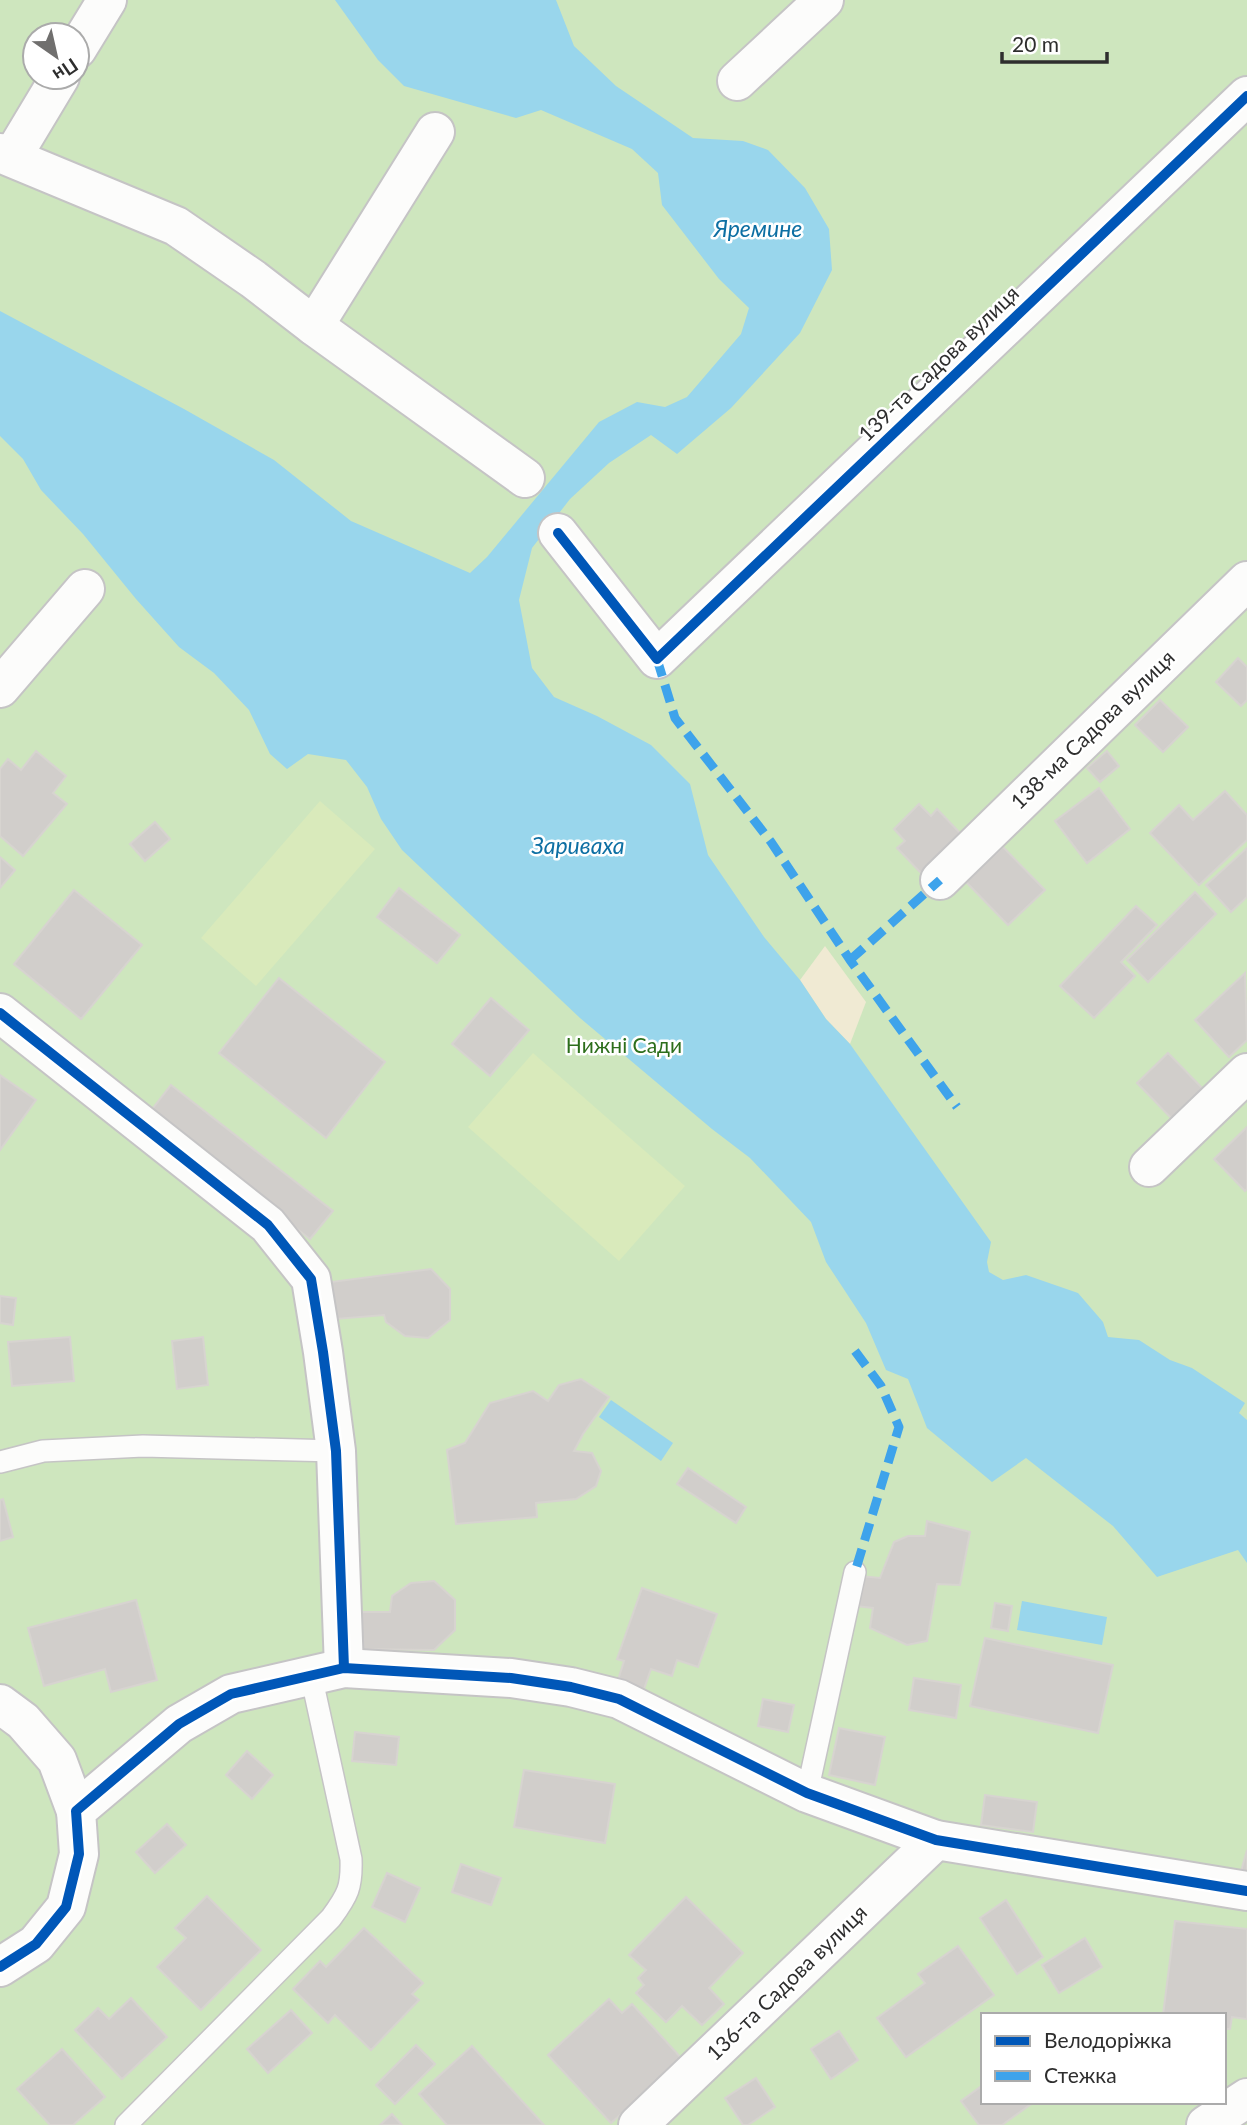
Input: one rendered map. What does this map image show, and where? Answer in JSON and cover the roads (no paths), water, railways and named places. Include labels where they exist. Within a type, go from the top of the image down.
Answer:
[{"type":"street","points":[[91,26],[107,0]]},
{"type":"street","points":[[737,81],[824,0]]},
{"type":"street","points":[[50,91],[6,155],[176,226],[253,279],[525,478]]},
{"type":"street","name":"139-та Садова вулиця","points":[[558,533],[657,659],[1247,96]]},
{"type":"street","points":[[314,326],[435,132]]},
{"type":"street","name":"138-ма Садова вулиця","points":[[940,880],[1247,581]]},
{"type":"street","points":[[0,688],[85,589]]},
{"type":"street","points":[[0,1013],[268,1225],[311,1279],[324,1352],[336,1451],[327,1671]]},
{"type":"street","points":[[1149,1167],[1247,1073]]},
{"type":"street","points":[[76,1811],[179,1724],[231,1694],[327,1671],[511,1678],[571,1687],[619,1699],[807,1793],[936,1840],[1247,1891]]},
{"type":"street","points":[[0,1704],[23,1721],[57,1760],[76,1811],[79,1854],[66,1907],[37,1944],[0,1967]]},
{"type":"street","name":"136-та Садова вулиця","points":[[638,2125],[936,1840]]},
{"type":"street","points":[[1206,2125],[1247,2098]]},
{"type":"lane","points":[[0,1462],[43,1451],[144,1446],[336,1451]]},
{"type":"lane","points":[[807,1793],[855,1572]]},
{"type":"lane","points":[[126,2125],[331,1918],[344,1900],[352,1881],[351,1859],[327,1671]]},
{"type":"water","name":"Зариваха","points":[[335,0],[556,0],[574,46],[616,86],[693,138],[743,141],[768,150],[805,188],[829,229],[832,270],[800,333],[731,408],[677,454],[651,435],[609,463],[570,499],[532,548],[519,600],[532,668],[554,697],[651,745],[690,784],[708,855],[764,937],[800,980],[826,1019],[850,1044],[991,1242],[987,1262],[989,1272],[1003,1280],[1026,1275],[1078,1293],[1103,1322],[1108,1337],[1139,1340],[1170,1360],[1192,1368],[1245,1403],[1239,1413],[1247,1420],[1247,1563],[1238,1550],[1157,1577],[1113,1526],[1026,1458],[992,1482],[927,1428],[908,1379],[886,1370],[866,1323],[826,1262],[811,1222],[750,1158],[580,1018],[402,850],[381,819],[367,787],[346,760],[308,754],[287,769],[270,754],[249,710],[214,673],[179,647],[83,534],[41,490],[23,459],[0,436],[0,311],[274,460],[351,521],[470,573],[487,557],[599,422],[637,402],[665,407],[687,397],[741,334],[749,308],[719,279],[662,205],[658,173],[632,149],[541,110],[516,118],[404,86],[378,60]]},
{"type":"water","points":[[611,1400],[673,1443],[661,1461],[599,1417]]},
{"type":"water","points":[[1022,1601],[1107,1617],[1102,1645],[1017,1630]]},
{"type":"water label","name":"Яремине","points":[[758,229]]},
{"type":"park label","name":"Нижні Сади","points":[[624,1046]]}]
